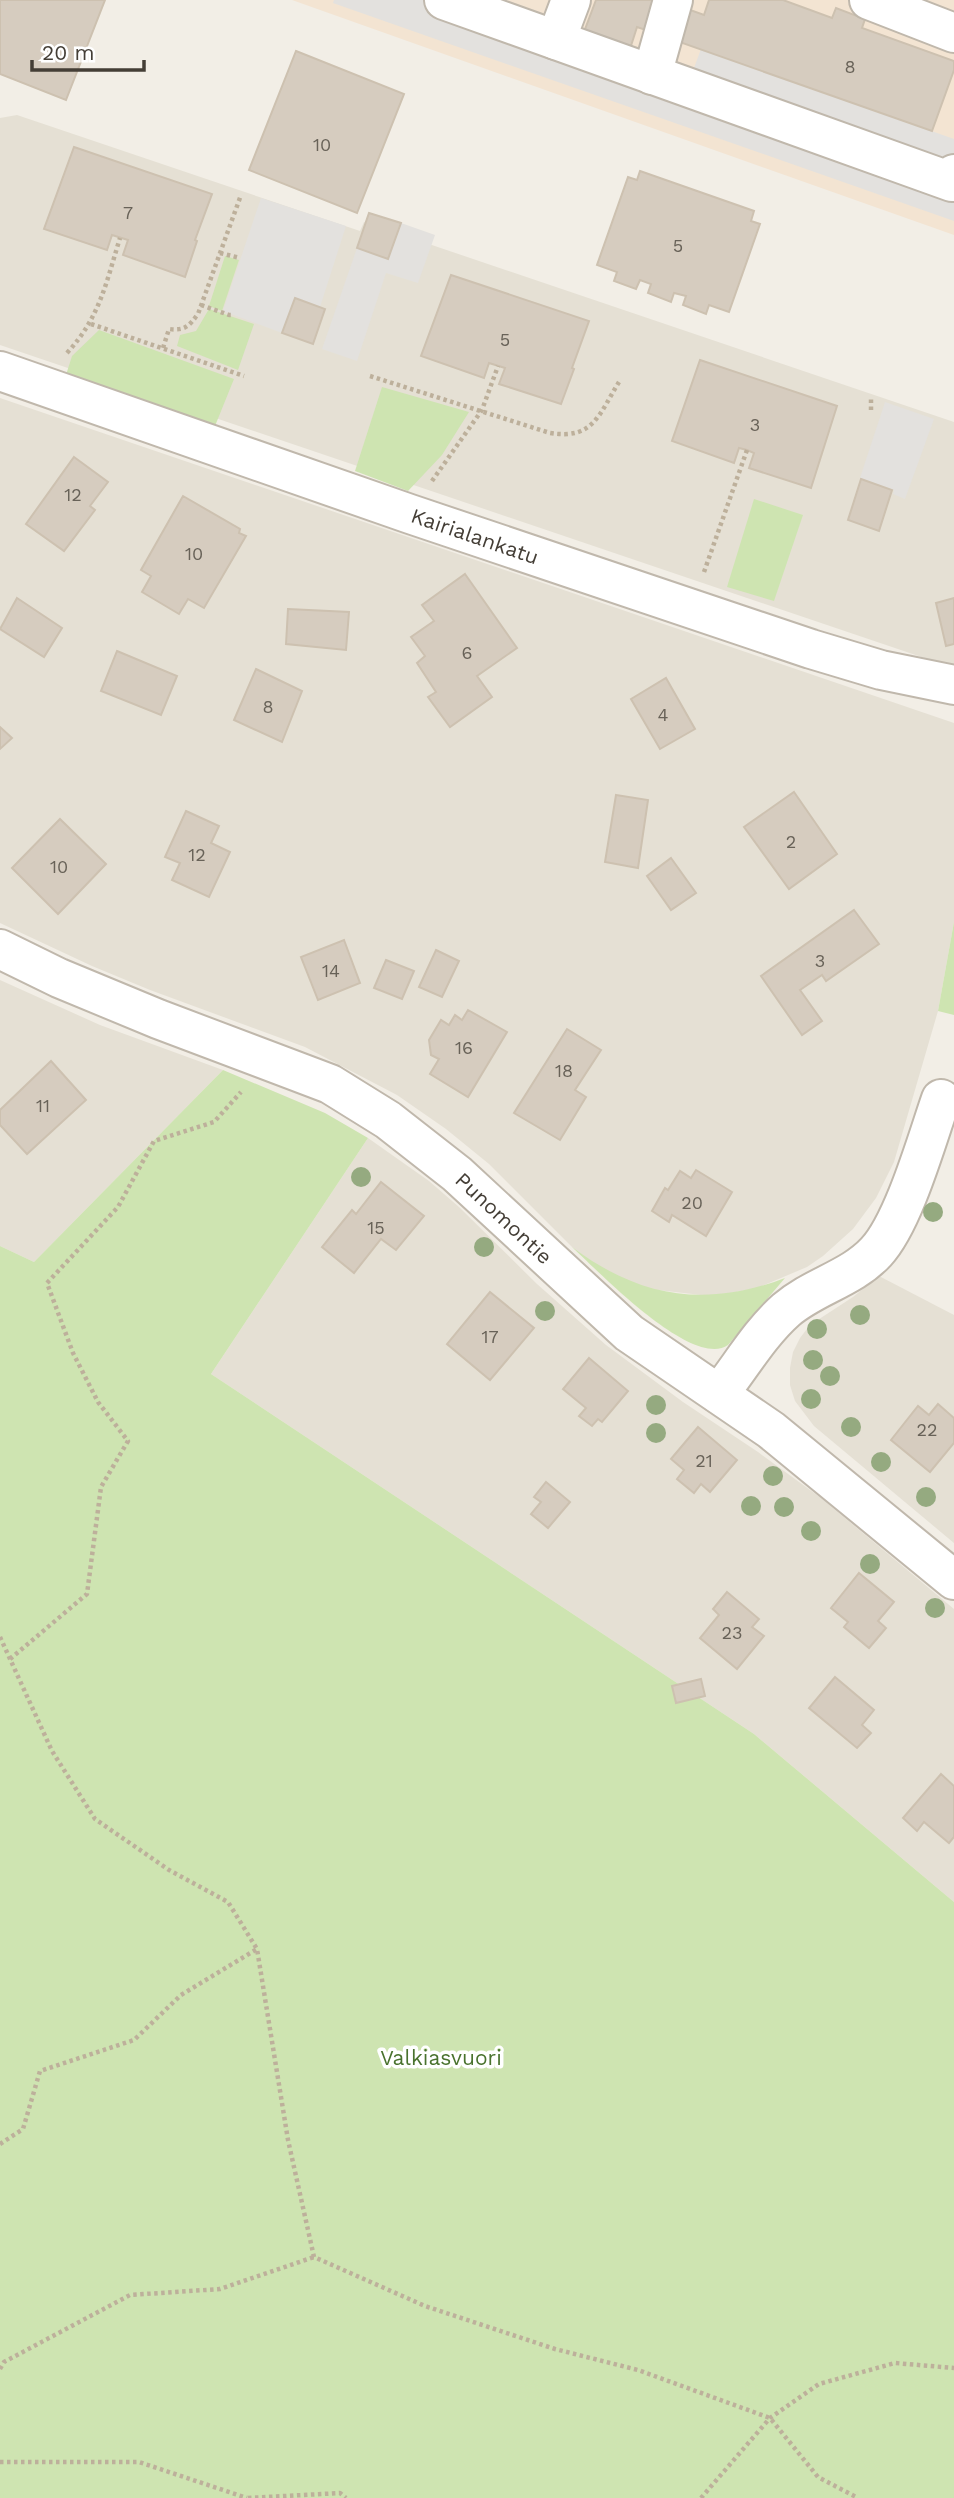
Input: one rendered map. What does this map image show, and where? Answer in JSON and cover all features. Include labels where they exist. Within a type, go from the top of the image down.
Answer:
[{"type":"street","points":[[444,0],[952,182],[954,174]]},
{"type":"street","points":[[556,40],[571,0]]},
{"type":"street","points":[[652,75],[673,0]]},
{"type":"street","points":[[869,0],[954,33]]},
{"type":"street","name":"Kairialankatu","points":[[0,371],[691,609],[881,670],[954,685]]},
{"type":"street","name":"Punomontie","points":[[0,949],[84,988],[330,1084],[388,1120],[457,1174],[629,1333],[771,1430],[954,1580]]},
{"type":"street","points":[[719,1394],[769,1327],[787,1309],[802,1298],[854,1271],[877,1251],[891,1231],[941,1099]]},
{"type":"path","points":[[163,348],[169,329],[181,330],[189,326],[201,305],[241,195]]},
{"type":"path","points":[[38,385],[91,324],[120,238]]},
{"type":"path","points":[[220,253],[240,258]]},
{"type":"path","points":[[201,305],[234,315]]},
{"type":"path","points":[[91,324],[244,376]]},
{"type":"path","points":[[410,514],[482,410],[498,366]]},
{"type":"path","points":[[370,376],[541,430],[570,436],[584,431],[594,422],[619,382]]},
{"type":"path","points":[[871,397],[871,411]]},
{"type":"path","points":[[691,609],[747,450]]},
{"type":"path","points":[[10,1659],[86,1594],[101,1487],[128,1441],[98,1402],[73,1353],[47,1283],[118,1207],[154,1141],[214,1122],[247,1086]]},
{"type":"path","points":[[0,1636],[52,1751],[95,1819],[169,1870],[228,1902],[257,1950],[288,2140],[314,2257]]},
{"type":"path","points":[[0,2144],[23,2129],[40,2071],[134,2040],[181,1995],[257,1950]]},
{"type":"path","points":[[0,2369],[4,2362],[130,2295],[220,2289],[314,2257],[425,2306],[555,2349],[638,2370],[770,2418],[818,2477],[858,2498]]},
{"type":"path","points":[[701,2498],[770,2418],[819,2384],[895,2363],[954,2368]]},
{"type":"path","points":[[0,2462],[139,2462],[248,2498],[340,2493],[346,2498]]},
{"type":"shaded area","points":[[292,0],[954,0],[954,235],[731,156]]},
{"type":"shaded area","points":[[334,0],[494,0],[694,68],[701,49],[954,139],[954,221],[333,3]]},
{"type":"shaded area","points":[[17,115],[360,231],[364,222],[954,422],[954,668],[0,345],[0,118]]},
{"type":"shaded area","points":[[261,198],[346,226],[320,307],[295,299],[282,333],[223,311]]},
{"type":"shaded area","points":[[401,223],[435,235],[418,283],[386,273],[357,361],[322,349],[357,248],[388,259]]},
{"type":"shaded area","points":[[0,398],[954,723],[954,922],[938,1011],[894,1162],[876,1198],[853,1229],[807,1267],[757,1288],[721,1295],[649,1289],[597,1266],[572,1247],[489,1164],[446,1129],[397,1095],[305,1047],[150,990],[0,923]]},
{"type":"shaded area","points":[[885,402],[934,419],[905,499],[893,494],[894,490],[860,478]]},
{"type":"shaded area","points":[[0,980],[100,1025],[223,1070],[34,1262],[0,1246]]},
{"type":"shaded area","points":[[368,1138],[429,1181],[459,1207],[537,1284],[606,1345],[821,1498],[954,1609],[954,1902],[754,1734],[211,1374]]},
{"type":"shaded area","points":[[879,1276],[954,1315],[954,1543],[814,1426],[795,1401],[790,1385],[793,1352],[810,1325]]},
{"type":"green space","points":[[225,256],[239,260],[222,311],[209,306]]},
{"type":"green space","points":[[209,309],[254,324],[238,370],[177,346],[180,335],[196,331]]},
{"type":"green space","points":[[99,330],[234,379],[215,426],[66,375],[72,356]]},
{"type":"green space","points":[[382,387],[469,412],[442,455],[408,491],[355,471]]},
{"type":"green space","points":[[754,499],[803,515],[774,601],[727,587]]},
{"type":"green space","points":[[954,922],[954,1015],[938,1011]]},
{"type":"green space","name":"Valkiasvuori","points":[[223,1070],[325,1113],[368,1138],[211,1374],[754,1734],[954,1902],[954,2498],[0,2498],[0,1246],[34,1262]]},
{"type":"green space","points":[[572,1247],[623,1278],[674,1293],[728,1293],[785,1278],[728,1345],[712,1349],[693,1344],[670,1331],[624,1295]]},
{"type":"building","points":[[0,0],[105,0],[66,100],[0,74]]},
{"type":"building","points":[[596,0],[657,0],[646,30],[637,27],[630,49],[584,32]]},
{"type":"building","points":[[709,0],[783,0],[832,18],[836,8],[865,19],[862,28],[954,61],[954,70],[932,131],[671,39],[682,7],[704,15]]},
{"type":"building","points":[[296,51],[404,94],[357,213],[249,170]]},
{"type":"building","points":[[74,147],[212,194],[185,277],[123,255],[128,240],[112,235],[107,250],[44,229]]},
{"type":"building","points":[[640,171],[754,211],[751,221],[760,224],[729,312],[709,305],[706,314],[683,305],[686,296],[674,293],[671,302],[648,293],[651,284],[640,280],[636,289],[614,281],[617,272],[597,265],[628,177],[637,180]]},
{"type":"building","points":[[369,213],[401,223],[388,259],[357,248]]},
{"type":"building","points":[[451,275],[589,321],[561,404],[499,384],[505,368],[489,363],[484,378],[421,356]]},
{"type":"building","points":[[295,298],[325,309],[313,344],[282,333]]},
{"type":"building","points":[[700,360],[837,406],[811,488],[749,468],[754,453],[747,450],[739,448],[734,463],[672,441]]},
{"type":"building","points":[[74,457],[108,482],[90,506],[95,510],[64,551],[26,524]]},
{"type":"building","points":[[861,479],[892,490],[879,531],[848,520]]},
{"type":"building","points":[[183,496],[240,529],[239,533],[246,536],[204,608],[188,599],[179,614],[142,592],[151,576],[141,570]]},
{"type":"building","points":[[465,574],[517,648],[477,676],[492,697],[450,727],[428,697],[436,692],[417,663],[425,656],[411,637],[434,621],[422,605]]},
{"type":"building","points":[[17,598],[62,628],[44,657],[0,629]]},
{"type":"building","points":[[954,598],[954,644],[946,646],[936,603]]},
{"type":"building","points":[[288,609],[349,612],[346,650],[286,644]]},
{"type":"building","points":[[117,651],[177,676],[161,715],[101,691]]},
{"type":"building","points":[[256,669],[302,691],[282,742],[234,720]]},
{"type":"building","points":[[666,678],[695,729],[660,749],[631,699]]},
{"type":"building","points":[[0,727],[12,738],[0,749]]},
{"type":"building","points":[[794,792],[837,854],[789,889],[744,827]]},
{"type":"building","points":[[616,795],[648,800],[638,868],[605,862]]},
{"type":"building","points":[[186,811],[219,826],[211,843],[230,852],[209,897],[172,880],[180,863],[165,857]]},
{"type":"building","points":[[60,819],[106,864],[58,914],[12,868]]},
{"type":"building","points":[[671,858],[696,893],[671,910],[647,876]]},
{"type":"building","points":[[854,910],[879,944],[826,981],[822,975],[800,990],[822,1021],[802,1035],[761,976]]},
{"type":"building","points":[[344,940],[360,983],[318,1000],[301,957]]},
{"type":"building","points":[[436,950],[459,961],[442,997],[419,987]]},
{"type":"building","points":[[386,960],[414,971],[402,999],[374,988]]},
{"type":"building","points":[[468,1010],[507,1032],[468,1097],[430,1074],[439,1059],[431,1055],[429,1040],[441,1020],[449,1025],[455,1015],[462,1020]]},
{"type":"building","points":[[567,1029],[601,1050],[575,1090],[586,1097],[560,1140],[514,1113]]},
{"type":"building","points":[[51,1061],[86,1100],[27,1154],[0,1125],[0,1110]]},
{"type":"building","points":[[696,1170],[732,1192],[706,1236],[672,1215],[669,1222],[652,1211],[665,1188],[668,1190],[680,1171],[691,1178]]},
{"type":"building","points":[[381,1182],[424,1216],[396,1250],[381,1239],[354,1273],[322,1247],[352,1210],[356,1214]]},
{"type":"building","points":[[490,1292],[534,1328],[490,1380],[447,1344]]},
{"type":"building","points":[[589,1358],[628,1391],[602,1422],[598,1419],[592,1426],[579,1416],[586,1408],[563,1389]]},
{"type":"building","points":[[938,1404],[954,1418],[954,1443],[930,1472],[891,1440],[918,1406],[929,1415]]},
{"type":"building","points":[[698,1427],[737,1460],[710,1492],[701,1484],[694,1493],[677,1479],[684,1470],[671,1459]]},
{"type":"building","points":[[546,1482],[570,1502],[548,1528],[531,1514],[541,1502],[534,1497]]},
{"type":"building","points":[[859,1573],[894,1602],[878,1621],[886,1628],[869,1648],[844,1627],[848,1622],[831,1608]]},
{"type":"building","points":[[727,1592],[759,1619],[752,1627],[764,1636],[737,1669],[700,1638],[719,1615],[713,1609]]},
{"type":"building","points":[[835,1677],[874,1710],[862,1725],[871,1733],[857,1748],[809,1708]]},
{"type":"building","points":[[701,1679],[705,1696],[676,1703],[672,1686]]},
{"type":"building","points":[[941,1774],[954,1786],[954,1837],[949,1843],[924,1822],[917,1831],[903,1818]]}]
